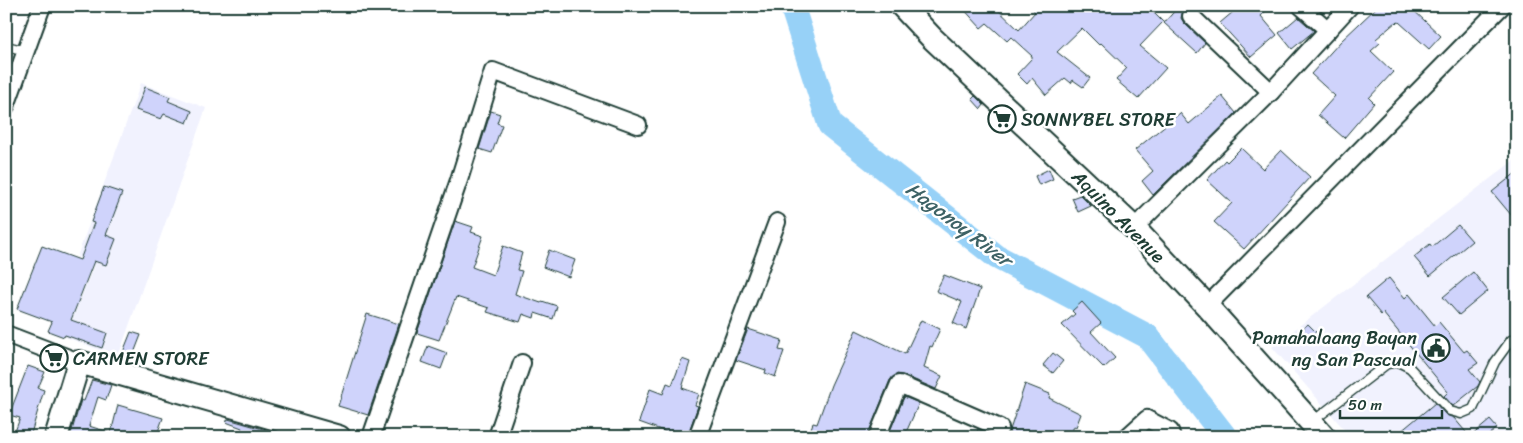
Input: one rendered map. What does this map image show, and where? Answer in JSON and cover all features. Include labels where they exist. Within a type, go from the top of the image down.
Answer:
[{"type":"main road","name":"Aquino Avenue","points":[[902,6],[932,38],[1134,228],[1318,429]]},
{"type":"main road","points":[[56,437],[79,362],[310,433],[339,437]]},
{"type":"street","points":[[6,106],[11,80],[27,51],[42,6]]},
{"type":"street","points":[[1301,6],[1328,30]]},
{"type":"street","points":[[1134,228],[1270,92],[1350,6]]},
{"type":"street","points":[[1207,306],[1502,6]]},
{"type":"street","points":[[1191,16],[1270,92]]},
{"type":"street","points":[[371,437],[459,180],[493,70],[638,125]]},
{"type":"street","points":[[697,437],[777,222]]},
{"type":"street","points":[[6,334],[79,362]]},
{"type":"street","points":[[497,437],[522,363]]},
{"type":"street","points":[[876,437],[899,384],[1000,428]]},
{"type":"street","points":[[1128,437],[1147,419],[1170,431],[1172,437]]},
{"type":"lane","points":[[6,46],[27,51]]},
{"type":"lane","points":[[1318,429],[1387,364],[1398,362],[1410,368],[1450,411],[1461,414],[1473,409],[1495,362],[1511,340]]},
{"type":"shaded area","points":[[141,83],[206,108],[118,357],[65,337],[94,265],[77,257]]},
{"type":"shaded area","points":[[1517,158],[1517,433],[1513,437],[1351,437],[1272,347]]},
{"type":"building","points":[[961,6],[994,6],[1019,30],[1035,12],[1030,6],[1147,6],[1163,22],[1140,46],[1166,68],[1138,99],[1116,80],[1127,68],[1082,28],[1057,52],[1090,78],[1083,87],[1073,80],[1071,83],[1065,78],[1046,95],[1032,78],[1027,84],[1017,74],[1032,56],[1011,37],[1007,41],[987,23],[981,28]]},
{"type":"building","points":[[1179,6],[1192,6],[1183,10],[1181,18],[1205,43],[1197,53],[1164,23]]},
{"type":"building","points":[[1240,6],[1270,6],[1261,16],[1277,35],[1251,57],[1220,23]]},
{"type":"building","points":[[1378,6],[1409,6],[1441,36],[1429,49],[1399,22],[1396,22],[1376,39],[1380,43],[1371,51],[1393,72],[1369,98],[1374,103],[1344,138],[1318,115],[1335,96],[1311,74],[1341,41]]},
{"type":"building","points":[[1298,17],[1314,31],[1292,49],[1279,33]]},
{"type":"building","points":[[145,87],[170,97],[168,101],[192,111],[187,123],[164,114],[161,119],[136,110]]},
{"type":"building","points":[[975,96],[984,105],[981,109],[972,99]]},
{"type":"building","points":[[1222,96],[1236,113],[1153,195],[1142,181],[1153,171],[1135,150],[1180,113],[1189,124]]},
{"type":"building","points":[[491,111],[500,114],[497,123],[502,125],[492,153],[479,149]]},
{"type":"building","points":[[1241,148],[1263,169],[1281,150],[1310,177],[1244,249],[1214,222],[1232,203],[1207,180],[1225,160],[1227,162]]},
{"type":"building","points":[[1049,169],[1053,179],[1039,185],[1035,176]]},
{"type":"building","points":[[1517,172],[1517,222],[1492,192]]},
{"type":"building","points":[[104,187],[122,193],[106,235],[116,239],[106,265],[94,261],[71,320],[107,333],[102,348],[48,331],[52,322],[17,309],[42,246],[80,260],[94,223],[91,222]]},
{"type":"building","points":[[1080,195],[1091,206],[1078,212],[1072,198]]},
{"type":"building","points":[[455,221],[473,227],[471,232],[483,236],[472,267],[493,275],[503,246],[522,253],[517,270],[522,271],[515,294],[541,303],[542,301],[557,306],[553,319],[535,313],[534,318],[523,314],[520,322],[487,312],[489,308],[456,297],[439,340],[417,333]]},
{"type":"building","points":[[1458,225],[1472,241],[1430,276],[1414,257],[1430,244],[1432,247]]},
{"type":"building","points":[[549,250],[575,260],[569,277],[543,267]]},
{"type":"building","points":[[1473,272],[1488,291],[1459,315],[1443,297]]},
{"type":"building","points":[[944,275],[980,289],[966,329],[953,323],[962,302],[936,291]]},
{"type":"building","name":"Pamahalaang Bayan ng San Pascual","points":[[1389,278],[1405,298],[1409,294],[1435,326],[1439,322],[1464,352],[1467,350],[1478,363],[1469,369],[1480,382],[1478,386],[1453,406],[1444,396],[1448,392],[1383,313],[1381,315],[1366,297]]},
{"type":"building","points":[[1082,302],[1101,323],[1091,332],[1115,358],[1104,368],[1062,325],[1075,314],[1072,311]]},
{"type":"building","points":[[367,314],[399,324],[368,415],[338,406]]},
{"type":"building","points":[[921,320],[940,329],[932,347],[930,346],[924,368],[942,376],[936,389],[897,374],[890,380],[867,437],[815,437],[809,434],[813,423],[817,424],[831,385],[856,330],[905,354]]},
{"type":"building","points":[[1308,324],[1316,332],[1307,340],[1299,332]]},
{"type":"building","points":[[748,329],[782,340],[779,350],[784,351],[775,377],[765,373],[766,370],[736,360]]},
{"type":"building","points":[[131,332],[141,335],[131,361],[121,357]]},
{"type":"building","points":[[428,346],[447,353],[441,369],[422,362]]},
{"type":"building","points":[[1053,353],[1063,361],[1053,373],[1043,365]]},
{"type":"building","points":[[682,359],[690,362],[682,388],[699,394],[695,405],[698,406],[687,437],[680,437],[639,422],[650,389],[663,394],[667,383],[672,385]]},
{"type":"building","points":[[28,366],[45,372],[38,388],[44,390],[30,437],[13,437],[20,418],[9,415]]},
{"type":"building","points":[[92,380],[111,385],[106,400],[98,397],[89,426],[111,433],[118,405],[163,418],[156,437],[70,437],[81,400],[84,401]]},
{"type":"building","points":[[1025,384],[1050,394],[1049,398],[1081,414],[1070,437],[1020,437],[1009,433]]},
{"type":"building","points":[[904,397],[919,403],[904,437],[899,437],[890,431]]},
{"type":"building","points":[[1435,403],[1446,415],[1454,418],[1470,437],[1394,437]]},
{"type":"building","points":[[228,419],[291,437],[239,437],[242,428],[226,422]]},
{"type":"building","points":[[1490,420],[1497,428],[1487,437],[1470,437]]},
{"type":"building","points":[[978,429],[994,436],[994,437],[975,437]]},
{"type":"waterway","name":"Hagonoy River","points":[[792,6],[830,125],[997,257],[1147,336],[1225,437]]},
{"type":"place","name":"SONNYBEL STORE","points":[[1002,119]]},
{"type":"place","name":"Pamahalaang Bayan ng San Pascual","points":[[1436,348]]},
{"type":"place","name":"CARMEN STORE","points":[[54,358]]}]
